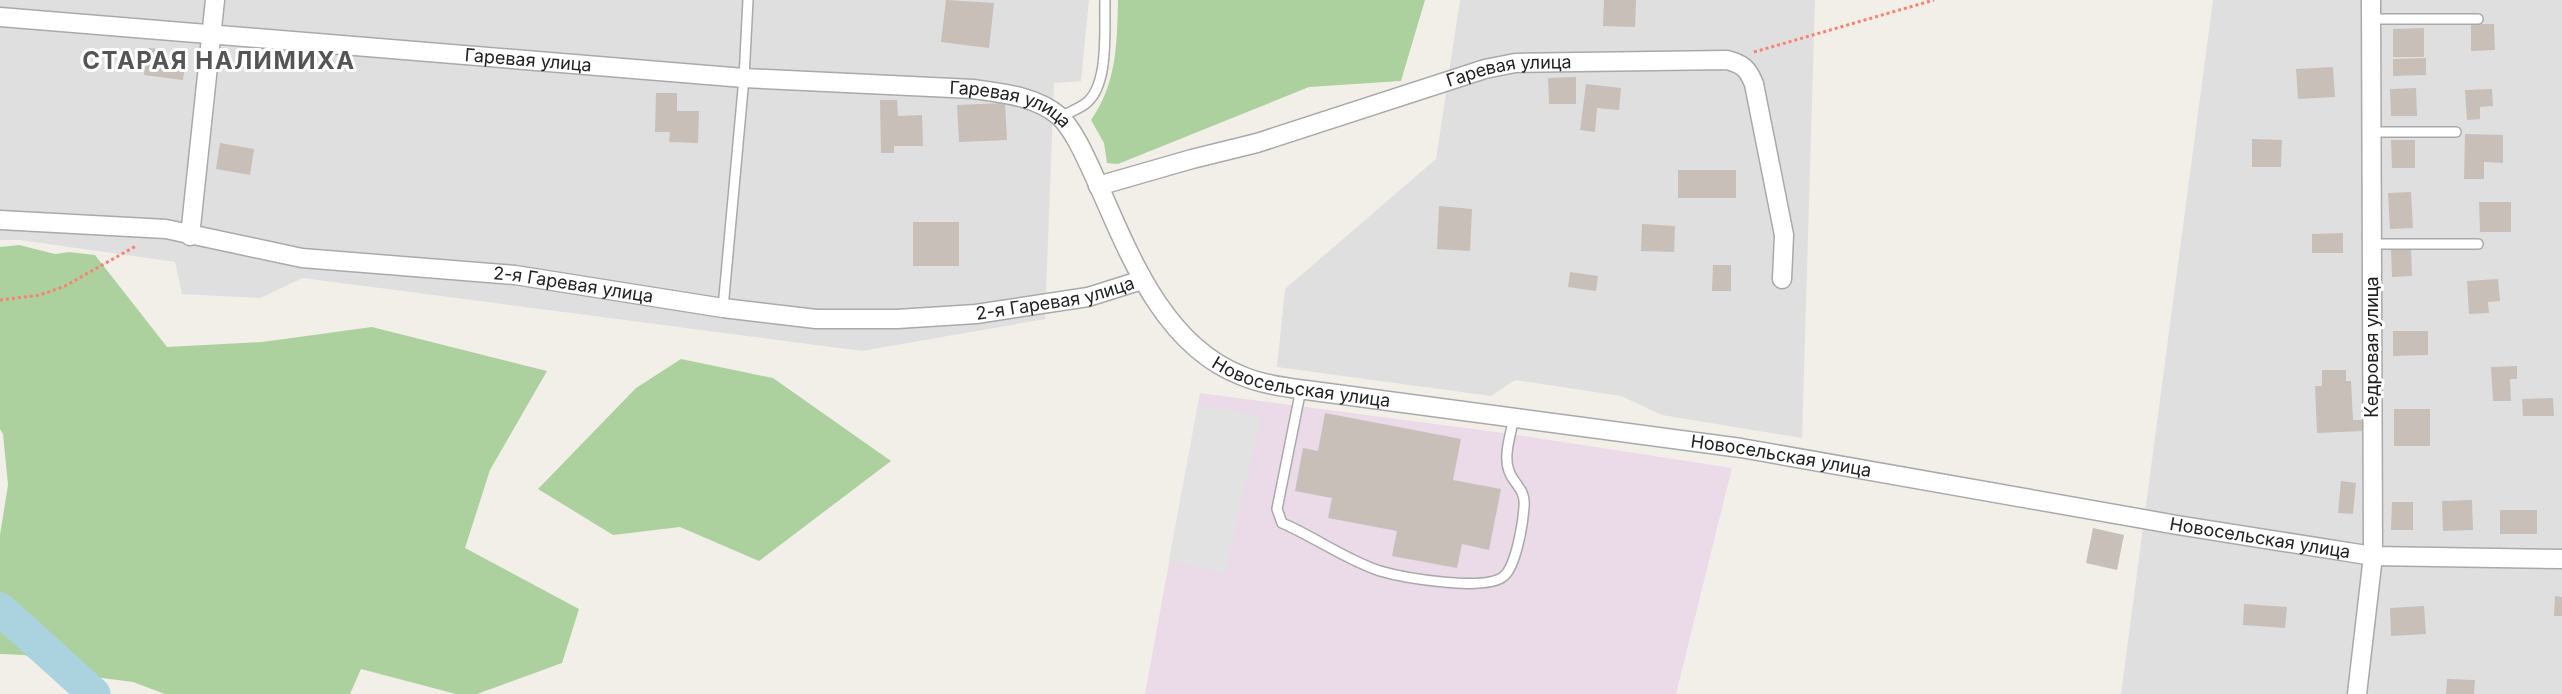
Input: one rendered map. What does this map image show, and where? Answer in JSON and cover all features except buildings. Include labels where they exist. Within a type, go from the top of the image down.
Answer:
[{"type":"street","points":[[190,236],[215,0]]},
{"type":"street","name":"Кедровая улица","points":[[2357,694],[2373,556],[2371,0]]},
{"type":"street","name":"Гаревая улица","points":[[0,17],[744,78],[973,89],[1026,100],[1046,107],[1060,117],[1098,186],[1257,143],[1505,64],[1557,60],[1617,63],[1727,60]]},
{"type":"street","points":[[1727,60],[1740,63],[1749,70],[1754,84],[1784,236],[1782,279]]},
{"type":"street","name":"Новосельская улица","points":[[1098,186],[1142,280],[1175,326],[1219,364],[1240,375],[1301,389],[1741,448],[2166,523],[2373,556],[2562,559]]},
{"type":"street","name":"2-я Гаревая улица","points":[[0,220],[166,229],[190,236],[302,258],[514,275],[723,308],[816,319],[897,319],[976,314],[1088,297],[1142,280]]},
{"type":"lane","points":[[723,308],[744,78],[748,0]]},
{"type":"lane","points":[[1060,117],[1086,104],[1094,95],[1100,81],[1104,60],[1105,0]]},
{"type":"lane","points":[[2371,19],[2478,19]]},
{"type":"lane","points":[[2371,132],[2456,132]]},
{"type":"lane","points":[[2372,244],[2478,244]]},
{"type":"lane","points":[[1301,389],[1277,509],[1282,523],[1381,571],[1473,585],[1494,583],[1505,576],[1511,567],[1515,552],[1524,497],[1521,487],[1509,473],[1506,462],[1514,417]]},
{"type":"path","points":[[1727,60],[1934,0]]},
{"type":"path","points":[[0,300],[40,295],[64,286],[166,229]]},
{"type":"shaded area","points":[[0,0],[1089,0],[1081,81],[1054,83],[1045,319],[862,351],[303,278],[260,298],[182,294],[175,262],[20,240],[0,240]]},
{"type":"shaded area","points":[[1460,0],[1815,0],[1802,438],[1662,415],[1621,396],[1515,380],[1491,396],[1277,367],[1285,289],[1436,159]]},
{"type":"shaded area","points":[[2213,0],[2562,0],[2562,694],[2121,694]]},
{"type":"shaded area","points":[[1200,393],[1511,434],[1732,468],[1676,694],[1145,694]]},
{"type":"shaded area","points":[[1198,405],[1261,416],[1225,574],[1169,560]]},
{"type":"green space","points":[[1118,0],[1425,0],[1401,81],[1309,87],[1118,164],[1107,163],[1104,143],[1091,120],[1100,106],[1111,77],[1116,47]]},
{"type":"green space","points":[[19,245],[55,254],[69,252],[95,255],[167,347],[262,342],[372,327],[547,371],[490,470],[465,548],[579,609],[562,663],[477,694],[456,694],[361,669],[350,694],[165,694],[133,682],[56,672],[25,655],[0,654],[0,535],[8,485],[3,434],[0,429],[0,247]]},
{"type":"green space","points":[[681,359],[773,378],[891,461],[759,561],[680,527],[613,535],[538,489],[636,388]]},
{"type":"waterway","points":[[0,609],[94,694]]},
{"type":"district","name":"СТАРАЯ НАЛИМИХА","points":[[219,61]]}]
